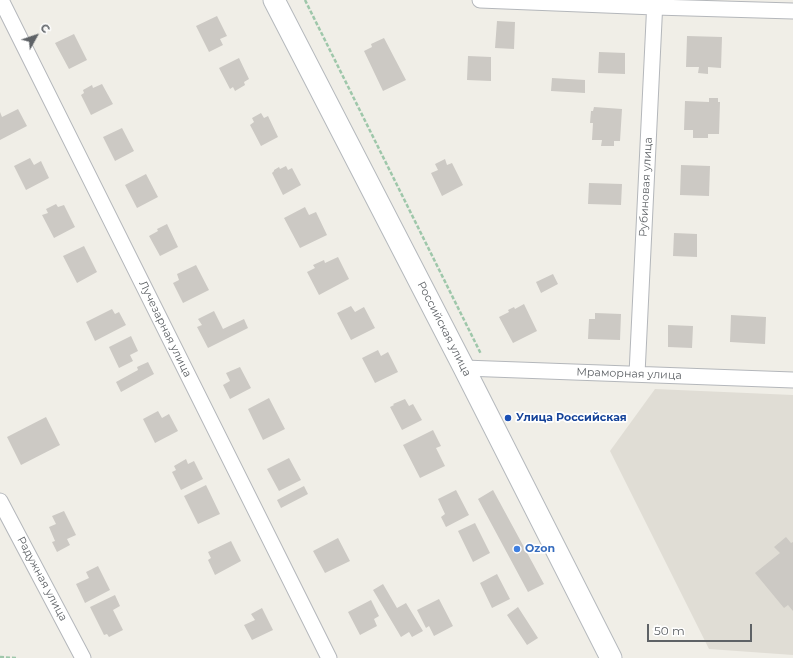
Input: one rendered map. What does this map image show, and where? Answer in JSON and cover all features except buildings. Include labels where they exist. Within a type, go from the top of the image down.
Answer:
[{"type":"main road","name":"Российская улица","points":[[274,0],[464,368],[611,658]]},
{"type":"street","name":"Лучезарная улица","points":[[1,0],[329,658]]},
{"type":"street","points":[[480,0],[655,4],[793,11]]},
{"type":"street","name":"Рубиновая улица","points":[[637,374],[655,4]]},
{"type":"street","name":"Мраморная улица","points":[[464,368],[793,380]]},
{"type":"street","name":"Радужная улица","points":[[0,501],[83,658]]},
{"type":"path","points":[[305,0],[488,369]]},
{"type":"path","points":[[0,658],[16,658]]},
{"type":"shaded area","points":[[655,389],[793,395],[793,655],[709,649],[610,451]]},
{"type":"place","name":"Улица Российская","points":[[508,418]]},
{"type":"place","name":"Ozon","points":[[517,549]]}]
